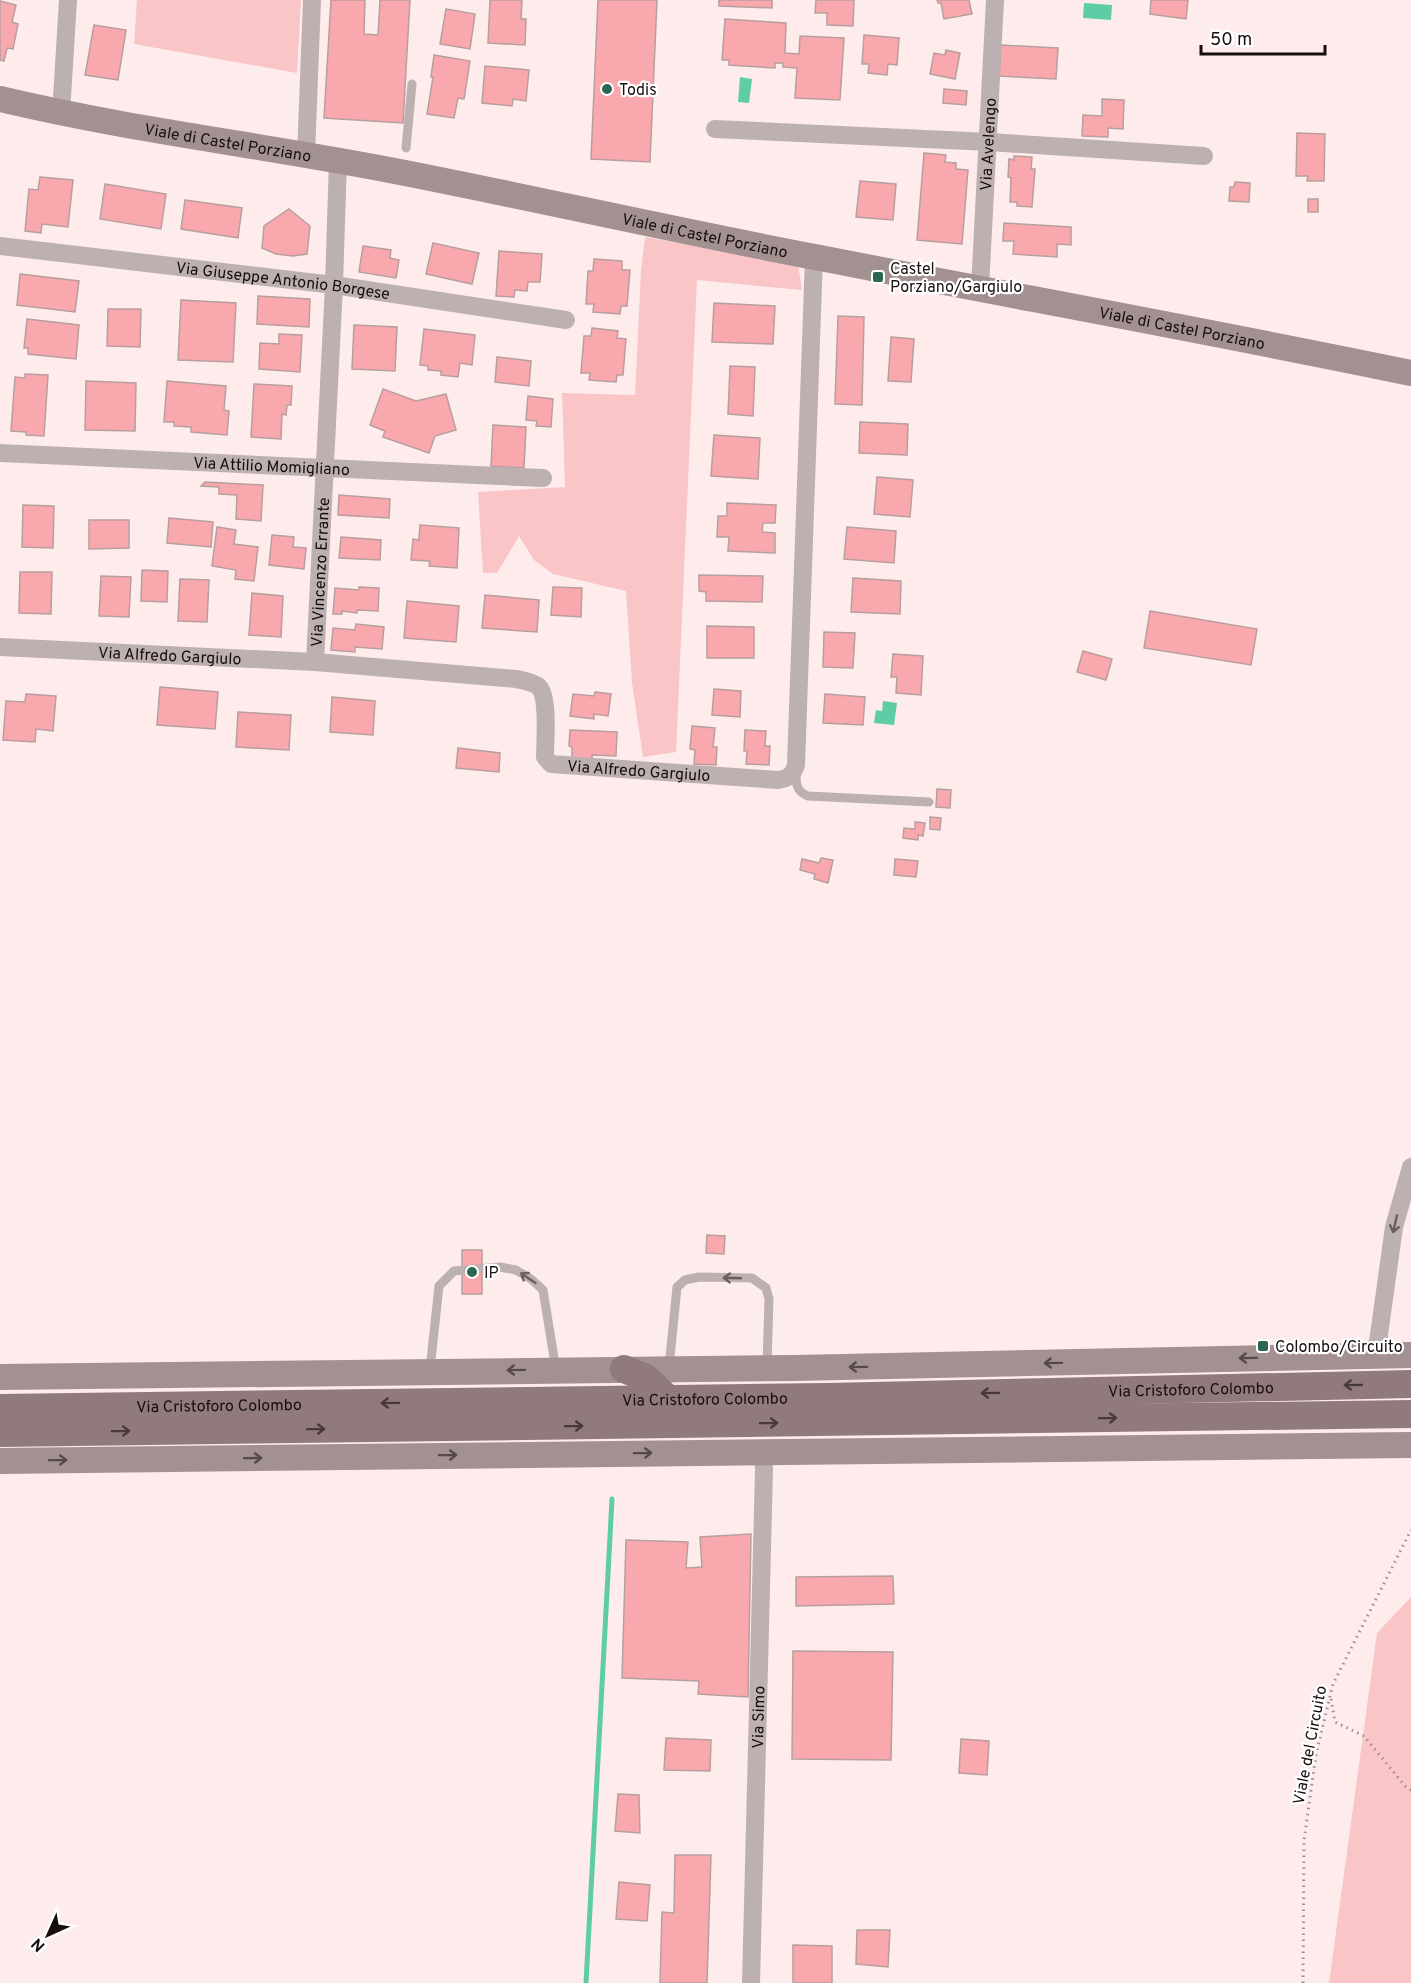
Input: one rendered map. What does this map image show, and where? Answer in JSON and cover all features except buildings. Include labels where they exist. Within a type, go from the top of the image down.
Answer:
[{"type":"main road","points":[[624,1369],[646,1378],[668,1399]]},
{"type":"main road","name":"Via Cristoforo Colombo","points":[[0,1408],[668,1399],[1411,1384]]},
{"type":"main road","name":"Via Cristoforo Colombo","points":[[0,1433],[1411,1414]]},
{"type":"street","points":[[61,114],[68,0]]},
{"type":"street","points":[[306,155],[312,0]]},
{"type":"street","name":"Via Avelengo","points":[[980,288],[995,0]]},
{"type":"street","name":"Viale di Castel Porziano","points":[[0,99],[61,114],[338,160],[544,200],[814,257],[1094,312],[1243,338],[1411,373]]},
{"type":"street","points":[[715,129],[988,142],[1204,156]]},
{"type":"street","name":"Via Vincenzo Errante","points":[[315,662],[338,160]]},
{"type":"street","name":"Via Giuseppe Antonio Borgese","points":[[0,246],[334,285],[566,320]]},
{"type":"street","points":[[796,765],[814,257]]},
{"type":"street","name":"Via Attilio Momigliano","points":[[0,453],[543,478]]},
{"type":"street","name":"Via Alfredo Gargiulo","points":[[0,647],[315,662],[517,679],[537,685],[542,691],[545,700],[544,757],[551,764],[778,780],[790,776],[796,765]]},
{"type":"street","points":[[1370,1356],[1378,1342],[1394,1227],[1411,1167]]},
{"type":"street","name":"Via Cristoforo Colombo","points":[[0,1377],[767,1368],[1411,1355]]},
{"type":"street","points":[[986,1420],[1016,1449]]},
{"type":"street","points":[[0,1461],[1411,1445]]},
{"type":"street","name":"Via Simo","points":[[751,1983],[763,1452]]},
{"type":"lane","points":[[406,148],[412,84]]},
{"type":"lane","points":[[796,765],[797,786],[800,793],[808,796],[929,802]]},
{"type":"lane","points":[[429,1372],[440,1286],[454,1271],[500,1267],[516,1270],[543,1290],[556,1370]]},
{"type":"lane","points":[[669,1369],[677,1287],[685,1280],[699,1277],[752,1278],[766,1288],[769,1299],[767,1368]]},
{"type":"path","name":"Viale del Circuito","points":[[1303,1983],[1304,1841],[1316,1754],[1333,1684],[1411,1530]]},
{"type":"path","points":[[1330,1697],[1335,1722],[1364,1736],[1405,1786],[1411,1790]]},
{"type":"shaded area","points":[[137,0],[301,0],[297,73],[134,44]]},
{"type":"shaded area","points":[[1084,3],[1112,5],[1111,20],[1083,18]]},
{"type":"shaded area","points":[[740,77],[752,79],[749,103],[738,102]]},
{"type":"shaded area","points":[[645,237],[798,264],[802,290],[697,280],[676,752],[643,757],[632,683],[626,591],[553,574],[534,560],[519,536],[497,573],[483,573],[478,492],[565,487],[562,393],[635,395],[641,271]]},
{"type":"shaded area","points":[[883,701],[897,703],[894,725],[874,723],[876,710],[882,711]]},
{"type":"shaded area","points":[[1411,1597],[1411,1983],[1329,1983],[1377,1633]]},
{"type":"waterway","points":[[586,1983],[612,1499]]},
{"type":"place","name":"Todis","points":[[607,89]]},
{"type":"place","name":"Castel Porziano/Gargiulo","points":[[878,277]]},
{"type":"place","name":"IP","points":[[472,1272]]},
{"type":"place","name":"Colombo/Circuito","points":[[1263,1346]]}]
